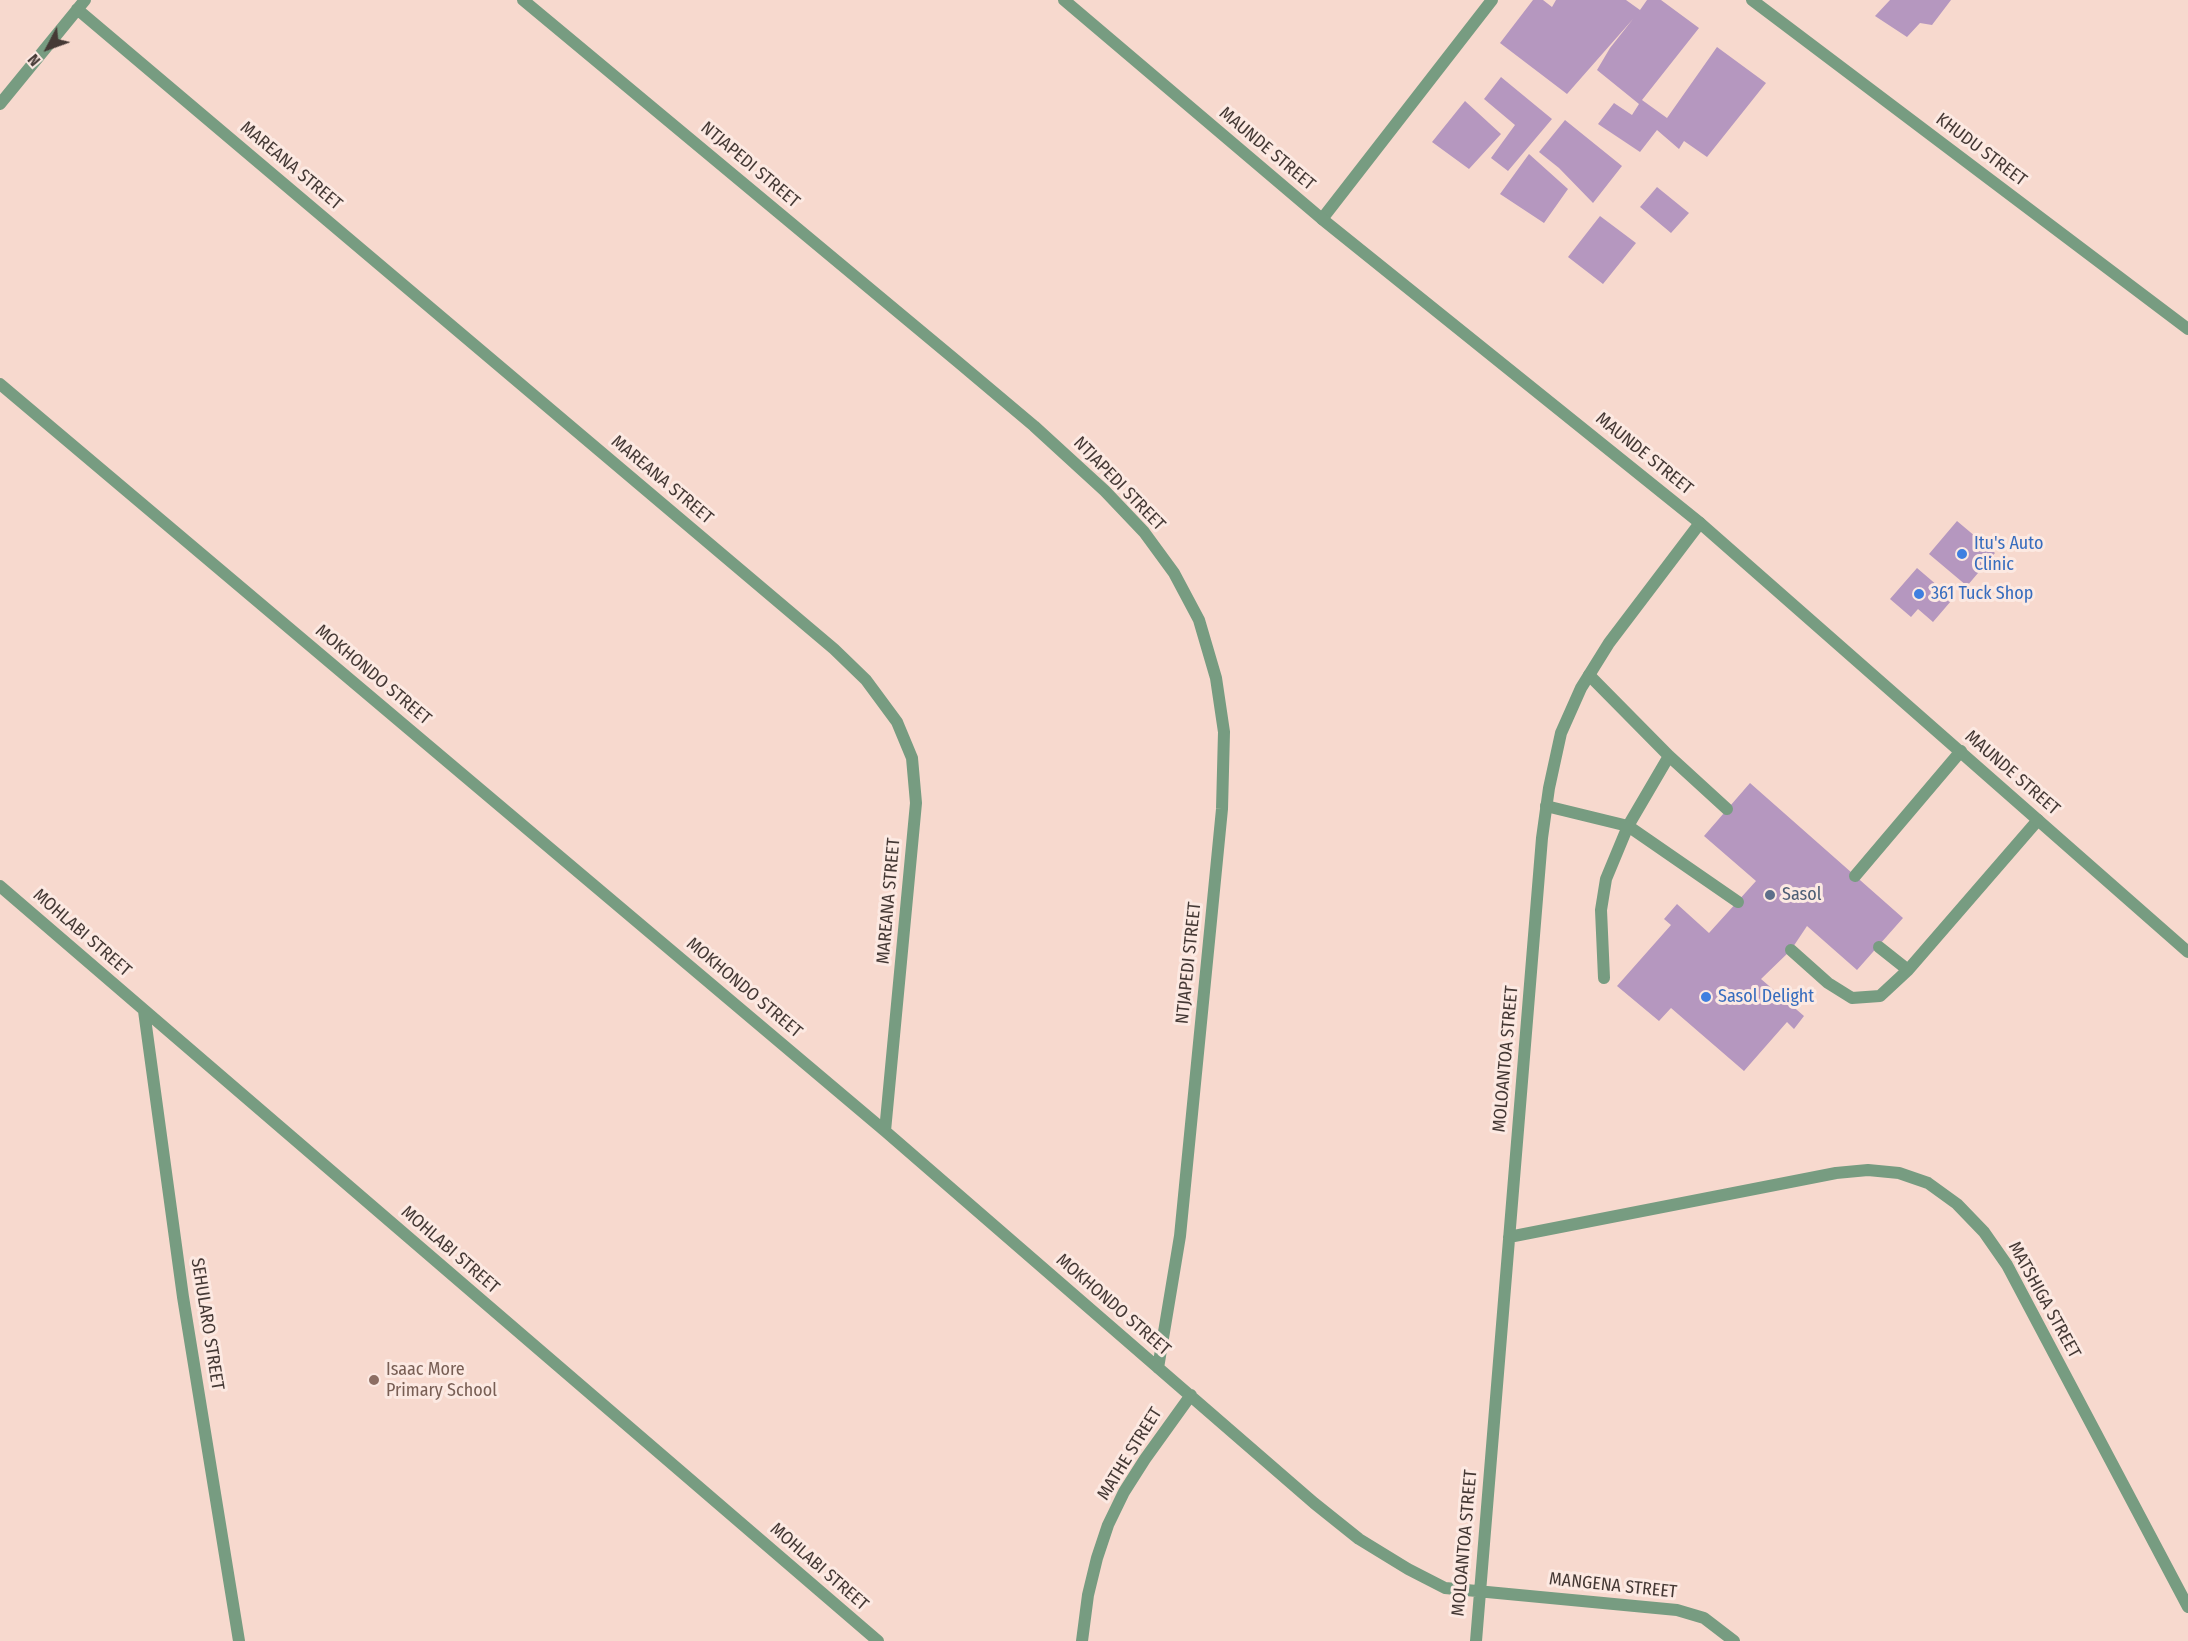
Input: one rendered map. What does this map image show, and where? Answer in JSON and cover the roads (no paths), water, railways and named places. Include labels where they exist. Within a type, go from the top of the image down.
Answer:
[{"type":"street","name":"NTJAPEDI STREET","points":[[523,0],[958,362],[1098,484],[1144,532],[1174,573],[1199,620],[1216,678],[1224,732],[1222,809],[1180,1236],[1158,1368]]},
{"type":"street","name":"MAUNDE STREET","points":[[1064,0],[1322,219],[1700,523],[2188,952]]},
{"type":"street","points":[[1322,219],[1492,0]]},
{"type":"street","name":"KHUDU STREET","points":[[1752,0],[2188,329]]},
{"type":"street","points":[[0,104],[81,5]]},
{"type":"street","name":"MAREANA STREET","points":[[81,5],[834,649],[866,680],[897,722],[912,758],[916,803],[885,1131]]},
{"type":"street","name":"MOKHONDO STREET","points":[[0,384],[885,1131],[1359,1539],[1408,1569],[1445,1588],[1479,1590]]},
{"type":"street","name":"MOLOANTOA STREET","points":[[1476,1641],[1546,806],[1561,733],[1581,688],[1609,643],[1700,523]]},
{"type":"street","points":[[1589,675],[1669,756],[1727,809]]},
{"type":"street","points":[[1855,876],[1961,751]]},
{"type":"street","points":[[1604,978],[1601,910],[1606,879],[1628,826],[1669,756]]},
{"type":"street","points":[[1546,806],[1628,826],[1738,902]]},
{"type":"street","points":[[1791,950],[1828,983],[1852,998],[1880,996],[1908,970],[2038,820]]},
{"type":"street","name":"MOHLABI STREET","points":[[0,886],[878,1641]]},
{"type":"street","points":[[1880,946],[1908,970]]},
{"type":"street","name":"SEHULARO STREET","points":[[144,1011],[183,1297],[239,1641]]},
{"type":"street","name":"MATSHIGA STREET","points":[[1509,1237],[1836,1173],[1868,1170],[1899,1173],[1928,1184],[1957,1204],[1984,1232],[2007,1265],[2188,1607]]},
{"type":"street","name":"MATHE STREET","points":[[1082,1641],[1088,1595],[1108,1525],[1124,1492],[1145,1458],[1191,1395]]},
{"type":"street","name":"MANGENA STREET","points":[[1479,1590],[1677,1610],[1704,1618],[1734,1641]]},
{"type":"place","name":"Itu's Auto Clinic","points":[[1962,554]]},
{"type":"place","name":"361 Tuck Shop","points":[[1919,594]]},
{"type":"place","name":"Sasol","points":[[1770,895]]},
{"type":"place","name":"Sasol Delight","points":[[1706,997]]},
{"type":"place","name":"Isaac More Primary School","points":[[374,1380]]}]
